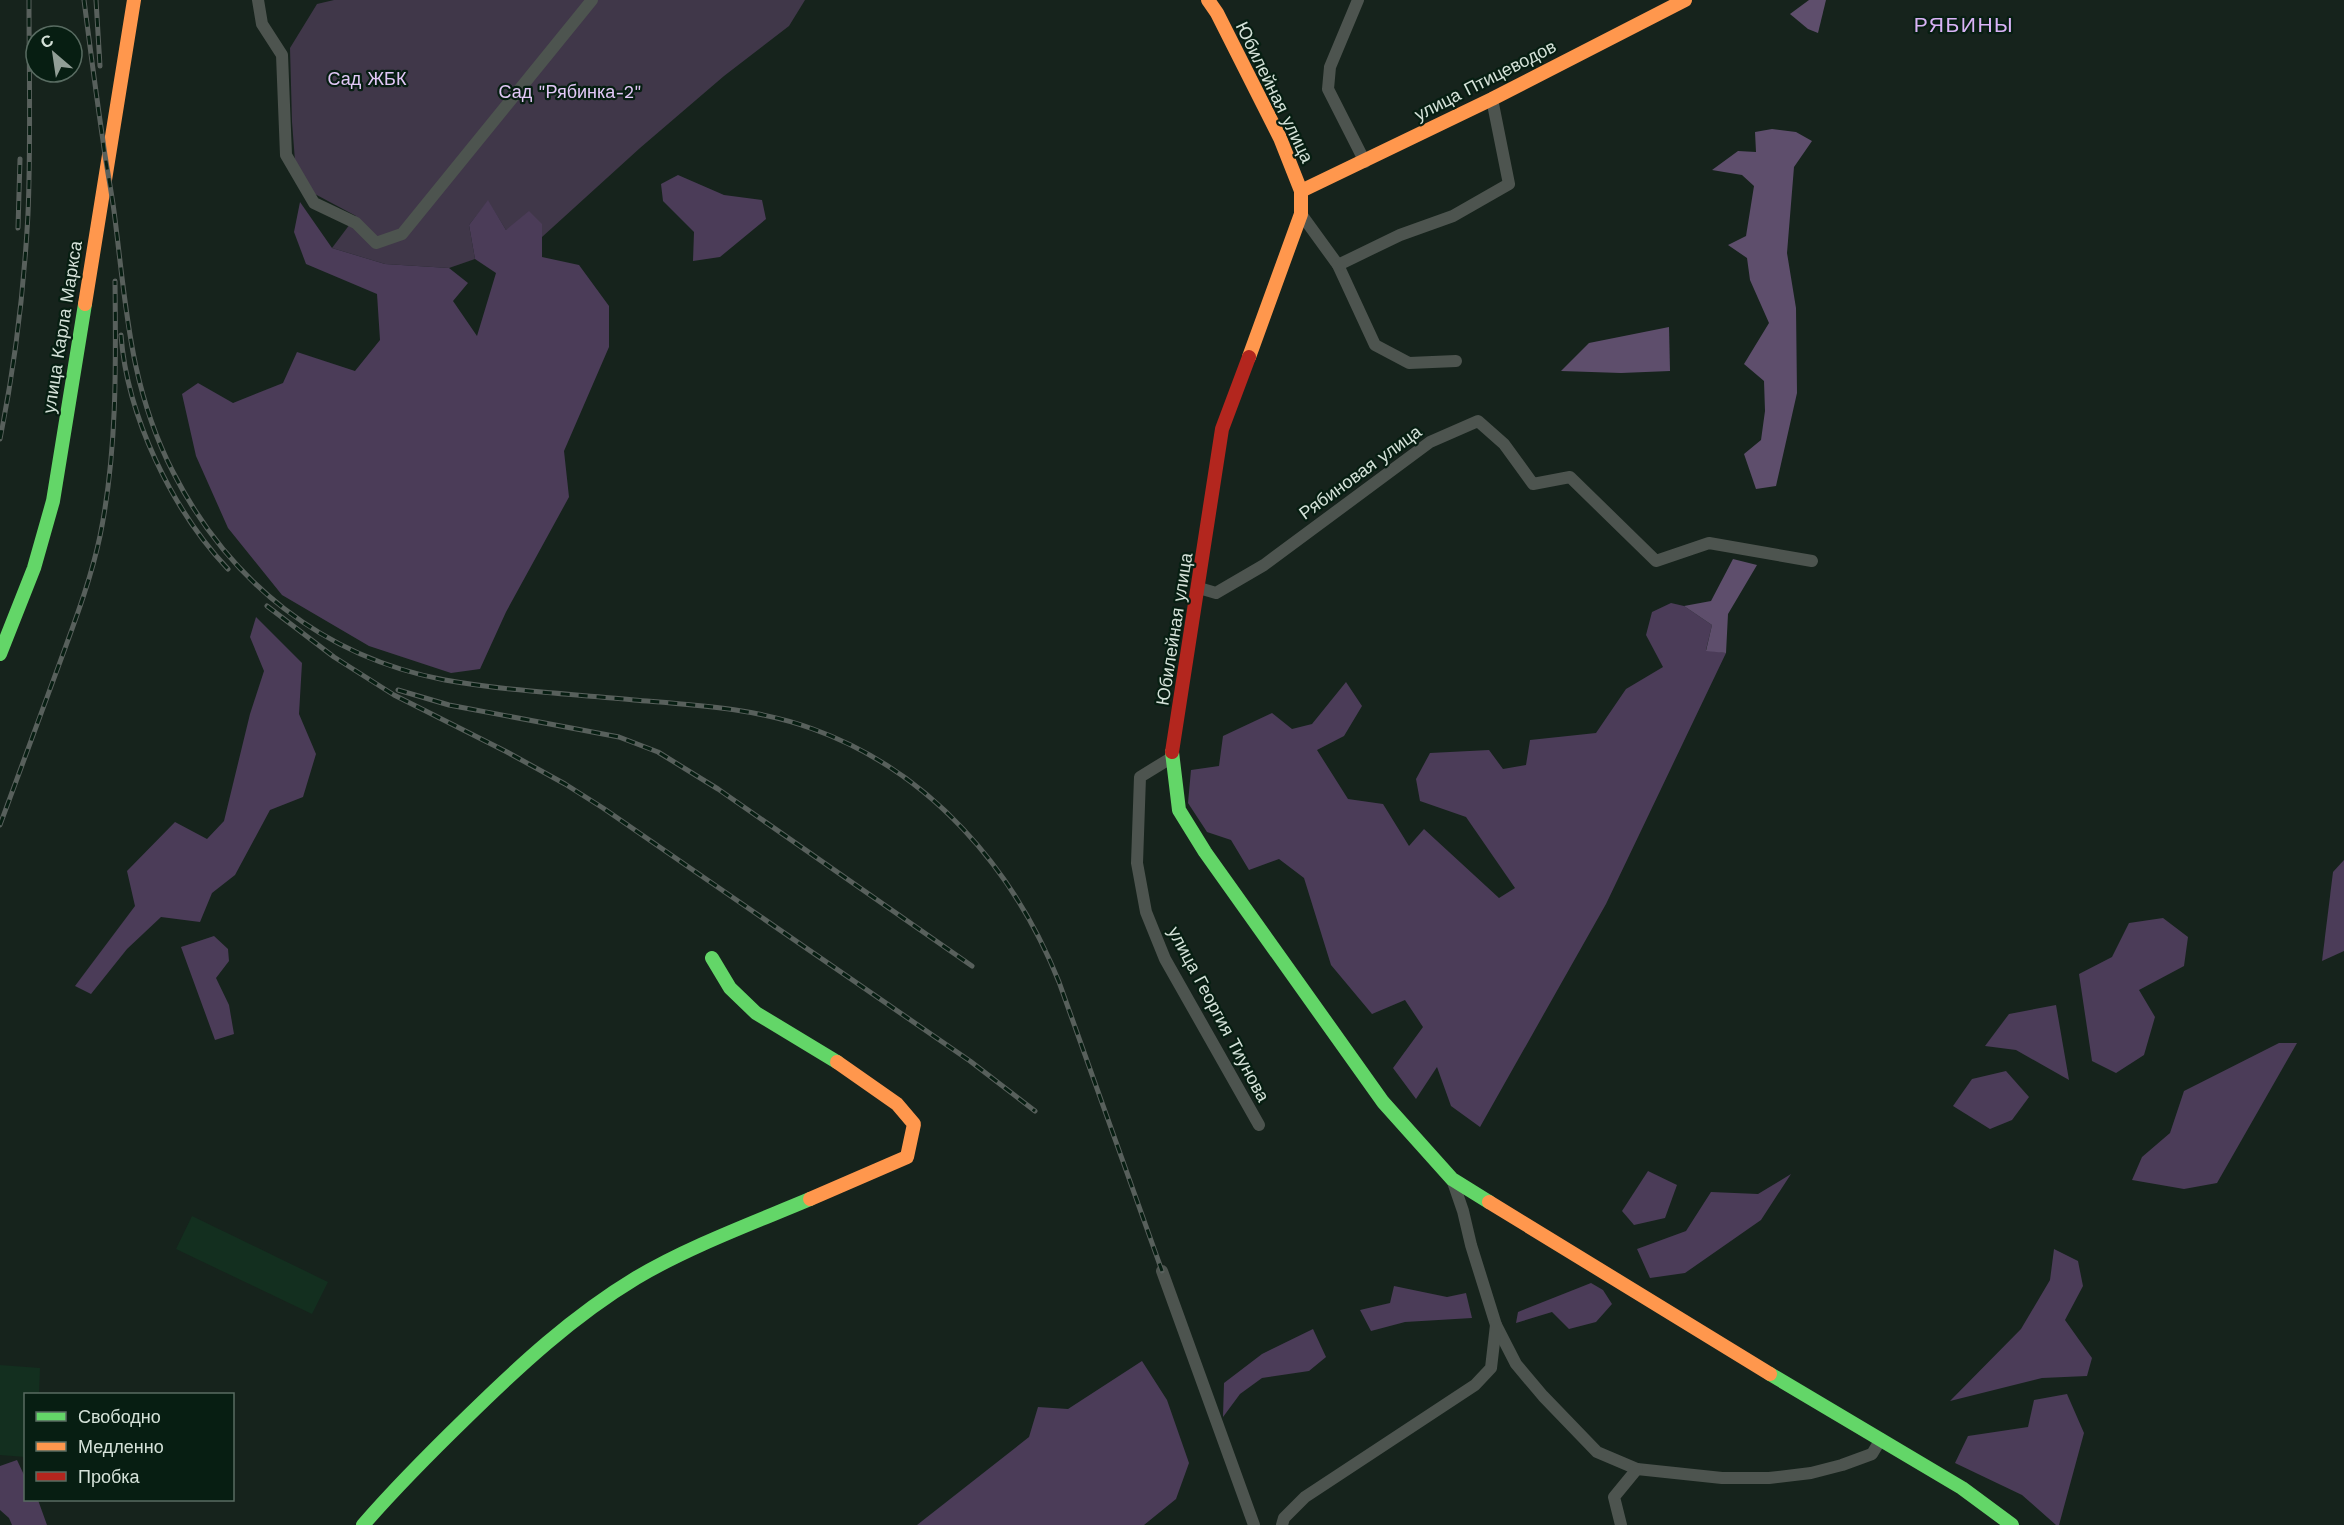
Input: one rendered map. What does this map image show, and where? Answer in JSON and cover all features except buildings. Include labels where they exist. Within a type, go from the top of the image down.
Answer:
[{"type":"street","name":"улица Карла Маркса","points":[[0,654],[34,568],[53,501],[134,0]]},
{"type":"street","points":[[258,0],[262,24],[282,54],[286,154],[314,203],[356,223],[376,243],[402,234],[592,0]]},
{"type":"street","name":"Юбилейная улица","points":[[1208,0],[1217,13],[1280,138],[1301,191],[1301,213],[1285,263],[1222,429],[1171,758],[1179,810],[1206,852],[1383,1102],[1452,1179],[1674,1317],[1962,1488],[2012,1525]]},
{"type":"street","points":[[1358,0],[1330,67],[1328,89],[1365,162]]},
{"type":"street","name":"улица Птицеводов","points":[[1301,191],[1492,99],[1684,0]]},
{"type":"street","points":[[1338,265],[1400,236],[1454,216],[1509,184],[1492,99]]},
{"type":"street","points":[[1301,213],[1338,265],[1375,345],[1409,363],[1456,361]]},
{"type":"street","name":"Рябиновая улица","points":[[1199,588],[1216,593],[1264,565],[1430,442],[1478,421],[1504,444],[1533,484],[1570,477],[1656,561],[1709,543],[1812,561]]},
{"type":"street","name":"улица Георгия Тиунова","points":[[1171,758],[1140,777],[1137,863],[1146,912],[1165,959],[1259,1125]]},
{"type":"street","points":[[363,1525],[396,1486],[516,1368],[567,1326],[636,1278],[707,1243],[907,1157],[914,1124],[897,1104],[823,1052],[756,1013],[730,988],[712,958]]},
{"type":"street","points":[[1452,1179],[1496,1325],[1516,1364],[1543,1396],[1597,1452],[1637,1469],[1722,1478],[1769,1478],[1811,1473],[1872,1454],[1881,1439]]},
{"type":"street","points":[[1162,1271],[1254,1525]]},
{"type":"street","points":[[1282,1525],[1284,1518],[1305,1497],[1475,1385],[1491,1368],[1496,1325]]},
{"type":"street","points":[[1621,1525],[1614,1497],[1637,1469]]},
{"type":"shaded area","points":[[1809,0],[1826,0],[1818,33],[1808,29],[1790,14]]},
{"type":"shaded area","points":[[1772,129],[1796,132],[1812,141],[1794,167],[1787,253],[1796,308],[1797,393],[1776,486],[1756,489],[1744,454],[1761,440],[1765,411],[1764,381],[1744,364],[1769,323],[1750,280],[1747,258],[1728,245],[1746,236],[1754,186],[1742,175],[1712,170],[1738,151],[1756,152],[1755,132]]},
{"type":"shaded area","points":[[678,175],[724,195],[762,200],[766,219],[720,257],[693,261],[694,232],[663,201],[661,184]]},
{"type":"shaded area","points":[[488,200],[506,230],[529,211],[542,224],[542,257],[579,265],[609,306],[609,347],[564,451],[569,497],[506,612],[480,669],[451,673],[369,646],[282,595],[228,528],[196,456],[182,394],[198,383],[233,403],[283,383],[297,352],[355,371],[380,340],[377,294],[306,264],[294,232],[300,202],[332,248],[385,264],[449,268],[468,283],[453,301],[477,336],[496,273],[475,259],[469,225]]},
{"type":"shaded area","points":[[1669,327],[1670,371],[1621,373],[1561,371],[1589,343]]},
{"type":"shaded area","points":[[1733,559],[1757,565],[1728,614],[1726,653],[1706,651],[1712,625],[1684,606],[1711,601]]},
{"type":"shaded area","points":[[1671,603],[1684,606],[1712,625],[1706,650],[1726,653],[1606,904],[1480,1127],[1451,1106],[1437,1067],[1416,1099],[1393,1068],[1423,1027],[1405,1000],[1372,1014],[1331,965],[1304,878],[1279,859],[1249,870],[1231,840],[1207,832],[1188,803],[1191,770],[1219,766],[1223,736],[1272,713],[1292,729],[1312,724],[1346,682],[1362,706],[1344,736],[1317,750],[1348,799],[1383,804],[1409,846],[1424,829],[1499,898],[1515,888],[1466,817],[1420,801],[1416,779],[1430,753],[1489,750],[1503,769],[1526,765],[1530,740],[1596,733],[1626,689],[1663,667],[1646,635],[1652,612]]},
{"type":"shaded area","points":[[256,617],[302,663],[299,714],[316,754],[303,797],[270,810],[235,875],[212,893],[200,922],[161,917],[127,949],[91,994],[75,986],[135,906],[127,871],[175,822],[207,839],[224,821],[250,714],[264,671],[250,637]]},
{"type":"shaded area","points":[[2344,860],[2344,951],[2322,961],[2333,872]]},
{"type":"shaded area","points":[[2163,918],[2188,937],[2184,966],[2139,990],[2155,1017],[2144,1055],[2116,1073],[2092,1061],[2079,974],[2112,957],[2129,923]]},
{"type":"shaded area","points":[[214,936],[228,949],[229,961],[216,978],[229,1005],[234,1034],[215,1040],[181,947]]},
{"type":"shaded area","points":[[2056,1005],[2069,1080],[2016,1050],[1985,1046],[2009,1014]]},
{"type":"shaded area","points":[[2279,1043],[2297,1043],[2217,1183],[2184,1189],[2132,1180],[2142,1157],[2170,1133],[2184,1091]]},
{"type":"shaded area","points":[[2006,1071],[2029,1097],[2012,1120],[1990,1129],[1953,1106],[1972,1079]]},
{"type":"shaded area","points":[[1648,1171],[1677,1185],[1665,1218],[1634,1225],[1622,1211]]},
{"type":"shaded area","points":[[1791,1174],[1761,1220],[1685,1273],[1650,1278],[1637,1249],[1686,1231],[1711,1192],[1758,1194]]},
{"type":"shaded area","points":[[192,1216],[328,1282],[312,1314],[176,1249]]},
{"type":"shaded area","points":[[2054,1249],[2078,1261],[2083,1286],[2065,1320],[2092,1358],[2087,1376],[2042,1378],[1950,1401],[2021,1329],[2050,1280]]},
{"type":"shaded area","points":[[1591,1283],[1603,1290],[1612,1304],[1596,1322],[1569,1329],[1552,1312],[1516,1323],[1518,1312]]},
{"type":"shaded area","points":[[1394,1286],[1447,1297],[1466,1293],[1472,1318],[1405,1322],[1371,1331],[1360,1310],[1390,1303]]},
{"type":"shaded area","points":[[1313,1329],[1326,1357],[1309,1371],[1262,1378],[1240,1394],[1223,1417],[1224,1383],[1262,1354]]},
{"type":"shaded area","points":[[1142,1361],[1167,1400],[1189,1463],[1176,1499],[1144,1525],[917,1525],[1029,1437],[1038,1407],[1068,1409]]},
{"type":"shaded area","points":[[0,1365],[40,1368],[39,1393],[24,1393],[24,1457],[0,1455]]},
{"type":"shaded area","points":[[2067,1394],[2084,1433],[2059,1525],[2056,1525],[2022,1495],[1955,1463],[1968,1436],[2028,1427],[2034,1400]]},
{"type":"shaded area","points":[[17,1460],[24,1475],[24,1501],[38,1501],[47,1525],[12,1525],[9,1518],[0,1510],[0,1466]]},
{"type":"green space","name":"Сад \"Рябинка-2\"","points":[[334,0],[805,0],[789,26],[724,76],[542,237],[542,224],[506,230],[488,201],[469,225],[475,259],[449,268],[385,264],[332,248],[356,216],[313,193],[295,161],[290,48],[317,4]]},
{"type":"railway","points":[[0,439],[21,299],[28,214],[29,0]]},
{"type":"railway","points":[[84,0],[126,312],[138,376],[158,440],[173,472],[196,512],[222,548],[284,609],[320,633],[359,653],[401,669],[445,680],[492,687],[702,706],[769,716],[813,729],[855,747],[894,770],[930,798],[963,829],[992,863],[1018,901],[1040,940],[1059,982],[1162,1271]]},
{"type":"railway","points":[[96,0],[100,66]]},
{"type":"railway","points":[[18,228],[20,159]]},
{"type":"railway","points":[[0,825],[77,615],[100,536],[106,505],[112,441],[115,281]]},
{"type":"railway","points":[[121,335],[132,397],[156,460],[188,519],[228,569]]},
{"type":"railway","points":[[267,606],[334,657],[394,695],[507,752],[603,808],[970,1061],[1035,1111]]},
{"type":"railway","points":[[398,690],[449,705],[619,737],[658,752],[718,789],[972,966]]},
{"type":"traffic: fast","points":[[0,654],[34,568],[53,501],[85,304]]},
{"type":"traffic: fast","points":[[1172,752],[1179,810],[1205,852],[1383,1102],[1452,1179],[1489,1202]]},
{"type":"traffic: fast","points":[[712,958],[730,988],[756,1013],[837,1062]]},
{"type":"traffic: fast","points":[[363,1525],[414,1470],[487,1398],[547,1343],[590,1309],[636,1278],[677,1256],[810,1199]]},
{"type":"traffic: fast","points":[[1770,1374],[1962,1488],[2012,1525]]},
{"type":"traffic: slow","points":[[85,304],[134,0]]},
{"type":"traffic: slow","points":[[1208,0],[1217,13],[1280,138],[1301,191],[1301,214],[1249,357]]},
{"type":"traffic: slow","points":[[1301,191],[1492,99],[1685,0]]},
{"type":"traffic: slow","points":[[810,1199],[907,1157],[914,1124],[897,1104],[837,1062]]},
{"type":"traffic: slow","points":[[1489,1202],[1770,1374]]},
{"type":"traffic: jam","points":[[1172,752],[1222,429],[1249,357]]},
{"type":"district","name":"РЯБИНЫ","points":[[1964,24]]},
{"type":"park label","name":"Сад ЖБК","points":[[367,78]]}]
